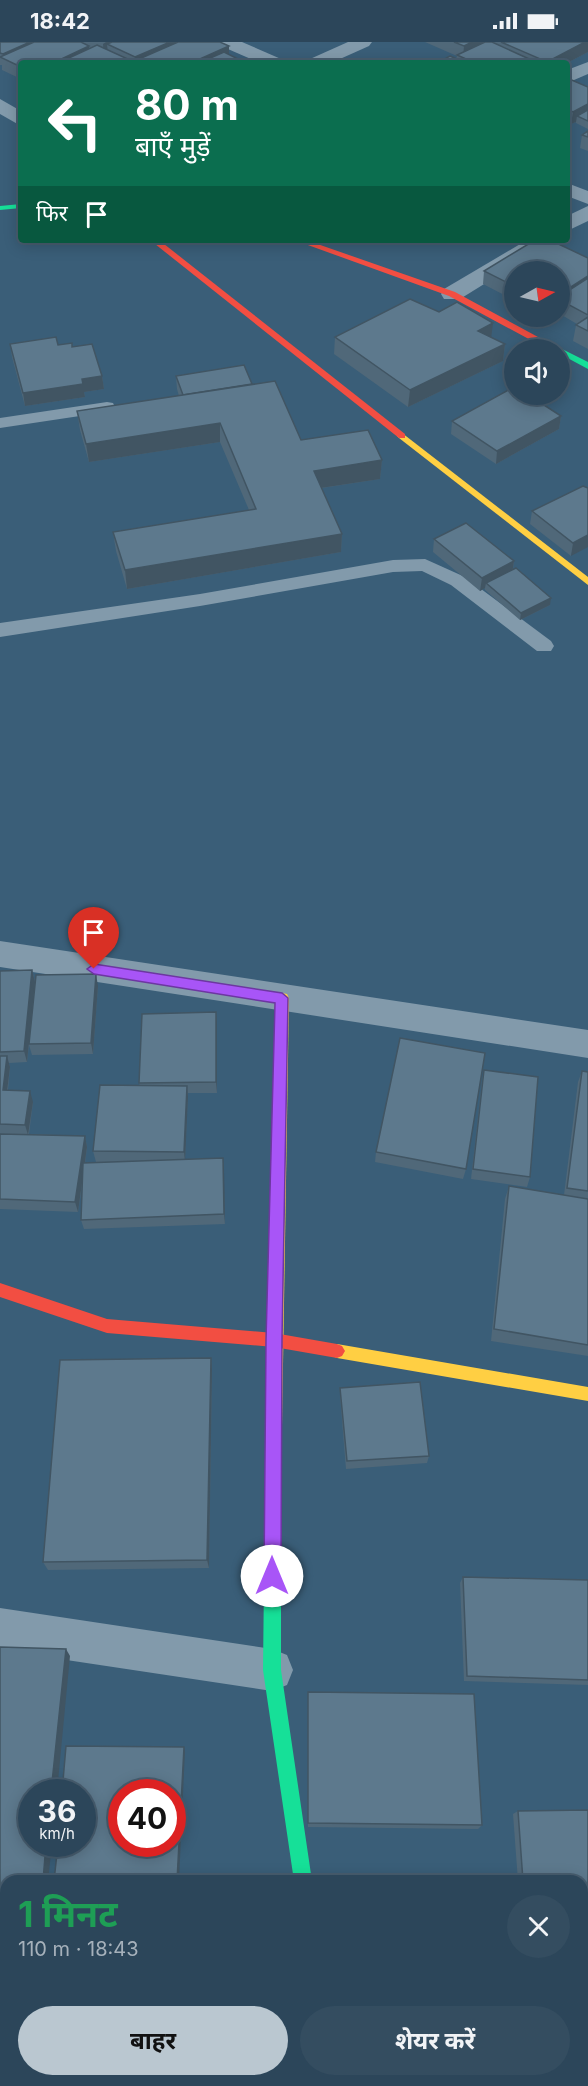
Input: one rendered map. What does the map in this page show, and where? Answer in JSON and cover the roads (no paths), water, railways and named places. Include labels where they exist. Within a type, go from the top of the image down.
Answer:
[{"type":"street","points":[[226,42],[268,60]]},
{"type":"street","points":[[323,60],[363,42]]},
{"type":"street","points":[[570,76],[588,67]]},
{"type":"street","points":[[0,105],[18,118]]},
{"type":"street","points":[[570,190],[588,198]]},
{"type":"street","points":[[0,208],[18,206]]},
{"type":"street","points":[[570,223],[588,212]]},
{"type":"street","points":[[158,243],[588,582]]},
{"type":"street","points":[[307,243],[452,294],[537,339]]},
{"type":"street","points":[[452,294],[537,243]]},
{"type":"street","points":[[570,356],[588,366]]},
{"type":"street","points":[[0,954],[496,1032],[588,1044]]},
{"type":"street","points":[[282,998],[274,1340],[272,1670],[302,1875]]},
{"type":"street","points":[[0,1290],[107,1326],[274,1340],[588,1394]]},
{"type":"street","points":[[0,1629],[272,1670]]},
{"type":"lane","points":[[0,423],[122,404]]},
{"type":"lane","points":[[0,630],[200,600],[393,566],[424,565],[458,580],[544,646]]}]
